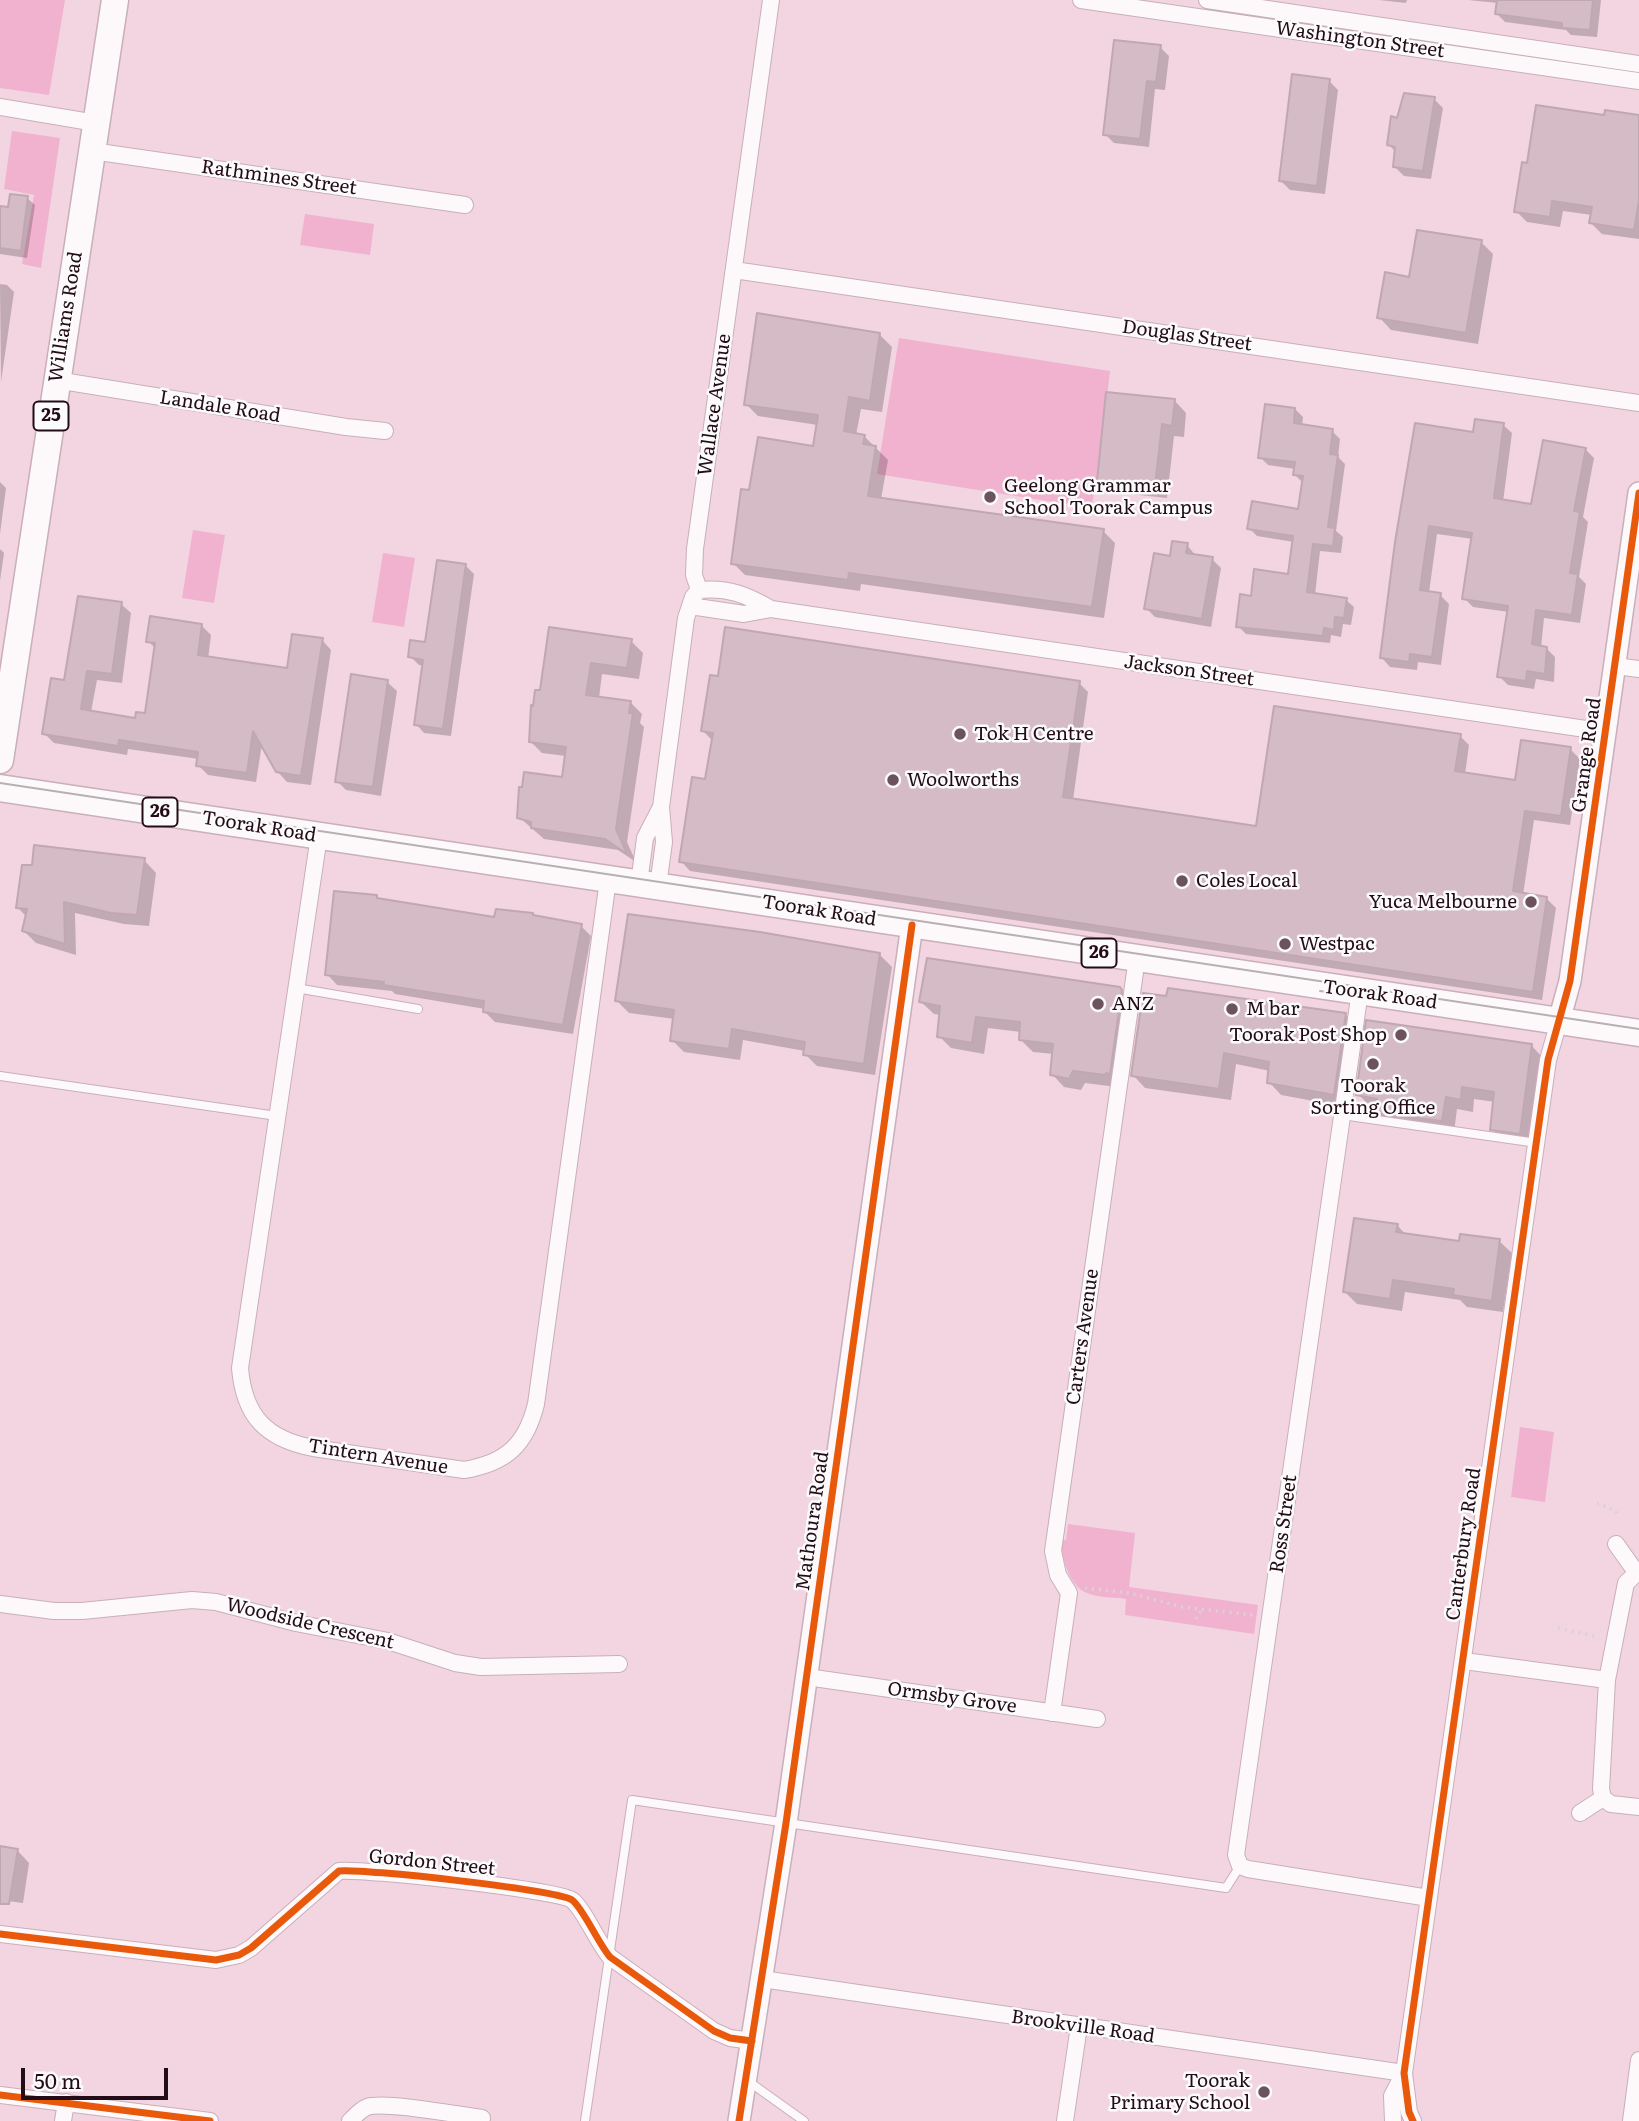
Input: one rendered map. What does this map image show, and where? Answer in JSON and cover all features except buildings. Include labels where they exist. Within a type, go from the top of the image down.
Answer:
[{"type":"main road","name":"Williams Road","points":[[0,760],[115,0]]},
{"type":"main road","name":"Toorak Road","points":[[0,788],[1639,1033]]},
{"type":"street","name":"Wallace Avenue","points":[[699,590],[694,575],[695,549],[771,0]]},
{"type":"street","name":"Washington Street","points":[[1081,0],[1639,81]]},
{"type":"street","name":"Washington Street","points":[[1207,0],[1639,64]]},
{"type":"street","points":[[0,107],[96,123]]},
{"type":"street","name":"Rathmines Street","points":[[92,151],[465,205]]},
{"type":"street","name":"Douglas Street","points":[[734,270],[1639,403]]},
{"type":"street","name":"Landale Road","points":[[56,380],[385,431]]},
{"type":"street","name":"Grange Road","points":[[1559,1021],[1570,981],[1639,493]]},
{"type":"street","name":"Jackson Street","points":[[699,590],[715,588],[746,594],[771,609]]},
{"type":"street","points":[[648,885],[645,838],[661,807],[690,606],[699,590]]},
{"type":"street","name":"Jackson Street","points":[[690,606],[744,614],[771,609],[1606,732]]},
{"type":"street","points":[[1616,666],[1639,669]]},
{"type":"street","name":"Tintern Avenue","points":[[319,836],[240,1368],[242,1387],[254,1416],[277,1437],[313,1448],[453,1469],[474,1468],[501,1459],[526,1434],[536,1404],[608,880]]},
{"type":"street","name":"Mathoura Road","points":[[739,2121],[786,1823],[912,925]]},
{"type":"street","name":"Carters Avenue","points":[[1052,1713],[1069,1593],[1058,1575],[1053,1551],[1136,958]]},
{"type":"street","name":"Ross Street","points":[[1240,1866],[1236,1856],[1360,991]]},
{"type":"street","name":"Canterbury Road","points":[[1404,2073],[1548,1060],[1559,1021]]},
{"type":"street","points":[[1616,1544],[1638,1571],[1626,1583],[1607,1679],[1601,1773],[1603,1798],[1611,1804],[1639,1807]]},
{"type":"street","name":"Woodside Crescent","points":[[0,1604],[64,1611],[192,1600],[216,1602],[296,1623],[388,1641],[445,1660],[481,1667],[619,1664]]},
{"type":"street","points":[[1464,1661],[1607,1679]]},
{"type":"street","name":"Ormsby Grove","points":[[807,1677],[1097,1719]]},
{"type":"street","points":[[1580,1813],[1603,1798]]},
{"type":"street","points":[[1240,1866],[1248,1870],[1429,1898]]},
{"type":"street","name":"Gordon Street","points":[[0,1934],[200,1959],[228,1959],[251,1948],[330,1878],[347,1870],[565,1896],[574,1901],[582,1911],[599,1943],[610,1957],[714,2031],[730,2038],[752,2041]]},
{"type":"street","name":"Brookville Road","points":[[762,1979],[1404,2073]]},
{"type":"street","points":[[1065,2121],[1079,2026]]},
{"type":"street","points":[[1631,2121],[1639,2060]]},
{"type":"street","points":[[1393,2121],[1392,2096],[1404,2073]]},
{"type":"street","points":[[1404,2073],[1409,2112],[1413,2121]]},
{"type":"street","points":[[0,2095],[210,2121]]},
{"type":"street","points":[[63,2121],[66,2102]]},
{"type":"street","points":[[350,2121],[370,2106],[482,2118]]},
{"type":"lane","points":[[296,988],[418,1009]]},
{"type":"lane","points":[[0,1076],[277,1116]]},
{"type":"lane","points":[[1342,1115],[1537,1143]]},
{"type":"lane","points":[[585,2121],[632,1800],[1226,1888],[1240,1866]]},
{"type":"lane","points":[[746,2080],[804,2121]]},
{"type":"path","points":[[1597,1503],[1616,1511],[1618,1518]]},
{"type":"path","points":[[1082,1589],[1092,1586],[1182,1606],[1258,1616]]},
{"type":"path","points":[[1196,1619],[1202,1608]]},
{"type":"path","points":[[1558,1628],[1595,1636]]},
{"type":"shaded area","points":[[0,0],[65,0],[49,95],[0,88]]},
{"type":"shaded area","points":[[12,131],[60,138],[41,268],[22,264],[34,195],[4,189]]},
{"type":"shaded area","points":[[305,214],[374,224],[370,255],[300,245]]},
{"type":"shaded area","points":[[899,338],[1110,371],[1097,481],[1091,508],[877,474]]},
{"type":"shaded area","points":[[193,530],[225,535],[214,603],[182,598]]},
{"type":"shaded area","points":[[383,553],[415,558],[404,627],[372,622]]},
{"type":"shaded area","points":[[1520,1427],[1554,1432],[1545,1502],[1511,1497]]},
{"type":"shaded area","points":[[1068,1524],[1135,1533],[1129,1587],[1258,1605],[1254,1634],[1125,1615],[1126,1599],[1096,1596],[1081,1590],[1067,1570],[1063,1554],[1062,1540],[1066,1540]]},
{"type":"tram line","points":[[0,783],[1639,1029]]},
{"type":"tram line","points":[[1320,991],[1386,1001]]},
{"type":"cycle path","points":[[1413,2121],[1409,2112],[1404,2073],[1548,1060],[1570,981],[1639,493]]},
{"type":"cycle path","points":[[739,2121],[786,1823],[912,925]]},
{"type":"cycle path","points":[[0,1934],[216,1960],[239,1955],[251,1948],[339,1871],[498,1886],[572,1900],[610,1957],[714,2031],[730,2038],[752,2041]]},
{"type":"cycle path","points":[[0,2095],[210,2121]]},
{"type":"place","name":"Geelong Grammar School Toorak Campus","points":[[990,497]]},
{"type":"place","name":"Tok H Centre","points":[[960,734]]},
{"type":"place","name":"Woolworths","points":[[893,780]]},
{"type":"place","name":"Coles Local","points":[[1182,881]]},
{"type":"place","name":"Yuca Melbourne","points":[[1531,902]]},
{"type":"place","name":"Westpac","points":[[1285,944]]},
{"type":"place","name":"ANZ","points":[[1098,1004]]},
{"type":"place","name":"M bar","points":[[1232,1009]]},
{"type":"place","name":"Toorak Post Shop","points":[[1401,1035]]},
{"type":"place","name":"Toorak Sorting Office","points":[[1373,1064]]},
{"type":"place","name":"Toorak Primary School","points":[[1264,2092]]}]
